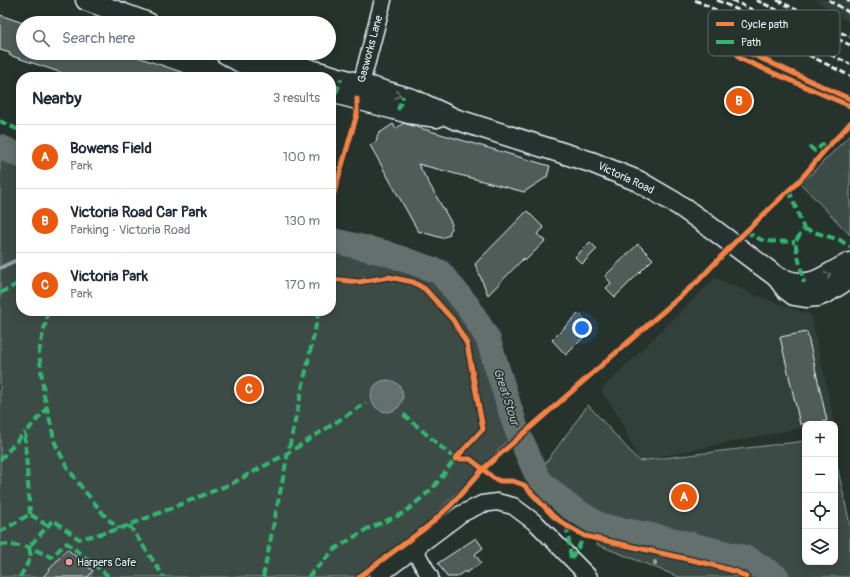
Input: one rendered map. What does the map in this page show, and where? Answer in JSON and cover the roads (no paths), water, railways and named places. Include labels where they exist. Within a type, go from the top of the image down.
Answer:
[{"type":"street","points":[[86,0],[129,16]]},
{"type":"street","name":"Gasworks Lane","points":[[359,92],[383,0]]},
{"type":"street","points":[[237,60],[251,68],[265,72]]},
{"type":"street","points":[[272,60],[305,72]]},
{"type":"street","points":[[336,84],[359,92]]},
{"type":"street","points":[[336,92],[359,92]]},
{"type":"street","name":"Victoria Road","points":[[359,92],[412,99],[455,119],[591,162],[638,181],[679,205],[777,277],[786,289],[794,295],[806,297],[818,296],[826,293],[850,278]]},
{"type":"street","name":"Victoria Road","points":[[777,277],[794,283],[816,282],[850,263]]},
{"type":"street","points":[[377,577],[461,514],[482,504],[497,502],[514,506],[537,524],[589,577]]},
{"type":"street","points":[[414,550],[430,577]]},
{"type":"waterway","name":"Great Stour","points":[[0,147],[16,154]]},
{"type":"waterway","name":"Great Stour","points":[[336,241],[386,253],[440,272],[468,306],[488,339],[516,428],[539,480],[567,505],[601,526],[660,537],[749,559],[777,577]]},
{"type":"waterway","points":[[0,268],[16,260]]},
{"type":"waterway","name":"Great Stour","points":[[659,544],[660,537]]},
{"type":"railway","points":[[695,0],[716,10]]},
{"type":"railway","points":[[717,0],[738,10]]},
{"type":"railway","points":[[732,0],[752,10]]},
{"type":"railway","points":[[756,0],[777,10]]},
{"type":"railway","points":[[777,0],[797,10]]},
{"type":"railway","points":[[829,0],[850,13]]},
{"type":"railway","points":[[840,32],[850,37]]},
{"type":"railway","points":[[840,40],[850,45]]},
{"type":"railway","points":[[811,56],[850,76]]},
{"type":"railway","points":[[833,56],[850,64]]},
{"type":"place","name":"Victoria Road Car Park","points":[[739,101]]},
{"type":"place","name":"Victoria Park","points":[[249,389]]},
{"type":"place","name":"Bowens Field","points":[[684,497]]},
{"type":"place","name":"Harpers Cafe","points":[[69,562]]}]
